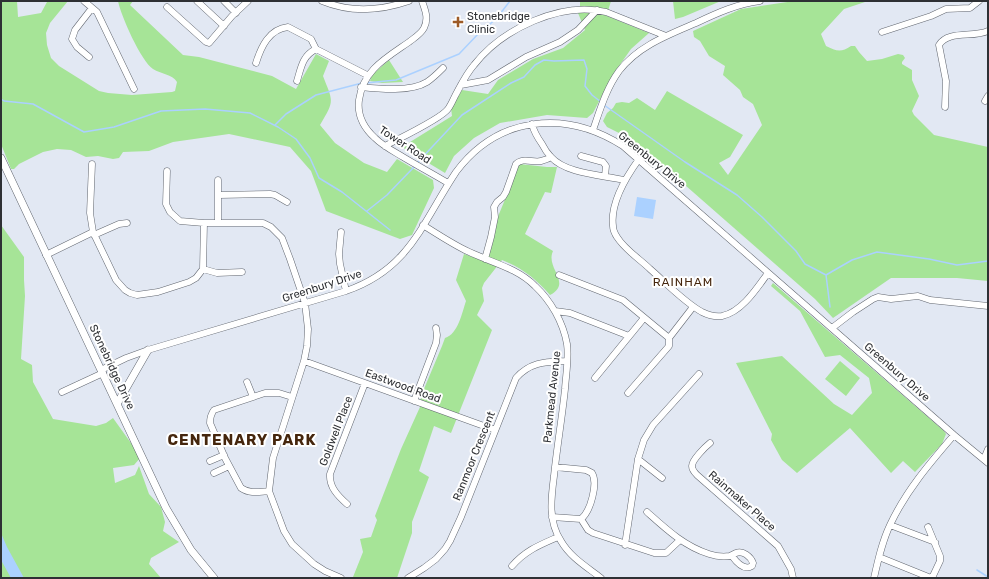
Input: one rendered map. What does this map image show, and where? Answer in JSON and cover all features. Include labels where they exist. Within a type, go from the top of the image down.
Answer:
[{"type":"street","points":[[84,1],[97,12],[134,88]]},
{"type":"street","points":[[197,1],[224,26]]},
{"type":"street","points":[[224,1],[236,13]]},
{"type":"street","points":[[167,7],[209,43],[248,1]]},
{"type":"street","points":[[322,1],[344,7],[366,10],[409,1]]},
{"type":"street","name":"Tower Road","points":[[422,1],[427,17],[424,28],[416,37],[377,65],[367,75],[362,87],[359,102],[361,118],[370,134],[386,146],[448,183]]},
{"type":"street","points":[[593,130],[609,89],[619,72],[634,56],[649,44],[734,6],[760,1]]},
{"type":"street","points":[[882,32],[931,16],[946,9],[970,8],[980,1]]},
{"type":"street","points":[[89,57],[77,48],[72,39],[75,30],[92,8]]},
{"type":"street","points":[[386,146],[435,119],[448,109],[461,85],[475,64],[504,37],[524,24],[563,12],[585,9],[597,10],[606,12],[666,36]]},
{"type":"street","points":[[461,85],[488,80],[526,57],[560,42],[578,30],[597,10]]},
{"type":"street","points":[[256,63],[260,50],[267,39],[284,28],[292,29],[305,35],[311,39],[316,49],[367,75]]},
{"type":"street","points":[[945,107],[946,81],[939,49],[941,42],[954,36],[978,34],[988,31]]},
{"type":"street","points":[[297,81],[307,54],[316,49]]},
{"type":"street","points":[[362,87],[383,89],[412,88],[431,79],[443,68]]},
{"type":"street","name":"Greenbury Drive","points":[[62,392],[126,358],[148,350],[346,291],[369,281],[395,263],[406,252],[448,183],[463,162],[480,146],[508,131],[532,124],[566,123],[593,130],[615,141],[639,159],[954,435],[986,461]]},
{"type":"street","points":[[532,124],[533,131],[551,157],[562,165],[571,169],[624,180]]},
{"type":"street","points":[[581,156],[603,162],[606,166],[605,176]]},
{"type":"street","points":[[485,259],[495,217],[494,207],[503,197],[516,164],[524,160],[541,161],[551,157]]},
{"type":"street","name":"Stonebridge Drive","points":[[1,158],[175,525],[191,550],[214,578]]},
{"type":"street","points":[[639,159],[624,180],[619,192],[613,218],[613,226],[618,238],[624,245],[694,307],[709,315],[722,316],[729,314],[748,298],[768,273]]},
{"type":"street","points":[[92,164],[90,213],[94,234],[116,280],[125,290],[130,293],[137,295],[146,294],[173,288],[196,278],[203,269],[204,223]]},
{"type":"street","points":[[167,171],[166,204],[170,212],[180,220],[204,223],[263,224],[276,231],[284,243],[305,303],[308,329],[307,346],[304,361],[273,458],[269,491],[284,531],[292,544],[314,564],[341,578]]},
{"type":"street","points":[[218,180],[218,223]]},
{"type":"street","points":[[219,194],[270,194],[275,195],[287,202]]},
{"type":"street","points":[[46,255],[116,225],[127,223]]},
{"type":"street","name":"Parkmead Avenue","points":[[423,226],[466,250],[514,270],[525,277],[541,292],[555,311],[567,343],[567,361],[551,502],[552,517],[558,536],[570,553],[601,578]]},
{"type":"street","points":[[341,232],[339,254],[346,291]]},
{"type":"street","points":[[203,269],[217,272],[242,272]]},
{"type":"street","points":[[559,275],[623,300],[669,338]]},
{"type":"street","points":[[832,328],[853,312],[878,297],[892,299],[918,296],[930,300],[988,306]]},
{"type":"street","points":[[628,393],[669,346],[669,338],[694,307]]},
{"type":"street","points":[[555,311],[570,313],[629,336]]},
{"type":"street","points":[[595,378],[644,318]]},
{"type":"street","points":[[414,401],[436,342],[436,328]]},
{"type":"street","points":[[117,404],[148,350]]},
{"type":"street","name":"Eastwood Road","points":[[304,361],[496,430]]},
{"type":"street","name":"Ranmoor Crescent","points":[[408,578],[436,559],[445,549],[461,517],[516,378],[523,370],[531,366],[542,363],[567,361]]},
{"type":"street","points":[[625,545],[638,460],[644,440],[653,425],[699,374]]},
{"type":"street","points":[[247,382],[252,397]]},
{"type":"street","name":"Goldwell Place","points":[[347,504],[338,496],[331,486],[330,474],[365,383]]},
{"type":"street","points":[[269,491],[252,492],[241,488],[229,466],[210,423],[211,414],[214,410],[265,393],[272,392],[292,396]]},
{"type":"street","points":[[874,578],[879,557],[890,525],[905,496],[954,435]]},
{"type":"street","name":"Rainmaker Place","points":[[710,442],[694,462],[692,466],[694,471],[778,546],[791,568],[793,578]]},
{"type":"street","points":[[986,461],[988,449]]},
{"type":"street","points":[[210,461],[224,455]]},
{"type":"street","points":[[638,460],[662,478]]},
{"type":"street","points":[[214,473],[229,466]]},
{"type":"street","points":[[555,466],[586,470],[593,475],[594,478],[591,504],[582,519]]},
{"type":"street","points":[[646,512],[680,540],[708,554],[732,556]]},
{"type":"street","points":[[552,517],[582,519]]},
{"type":"street","points":[[582,519],[588,530],[593,533],[625,545],[660,554],[666,553],[680,540]]},
{"type":"street","points":[[890,525],[935,542]]},
{"type":"street","points":[[879,557],[931,578],[940,561],[939,553],[928,526]]},
{"type":"street","points":[[512,566],[520,557],[529,551],[558,536]]},
{"type":"green space","points":[[1,1],[17,1],[18,17],[41,13],[47,2],[68,1],[50,23],[46,33],[47,45],[51,58],[59,66],[99,91],[108,93],[132,95],[172,92],[175,91],[177,82],[172,77],[156,71],[148,64],[132,38],[118,1],[133,1],[130,5],[183,55],[199,57],[272,76],[296,89],[316,54],[329,61],[323,76],[331,101],[320,125],[335,143],[364,163],[387,172],[397,159],[433,180],[434,188],[412,235],[400,239],[326,211],[311,171],[290,147],[229,134],[173,142],[149,151],[123,152],[119,158],[113,159],[98,156],[86,157],[71,150],[57,149],[43,152],[19,164],[14,169],[11,169],[1,144]]},
{"type":"green space","points":[[580,1],[611,1],[608,11],[598,8],[580,7]]},
{"type":"green space","points":[[673,1],[721,1],[675,19]]},
{"type":"green space","points":[[794,1],[868,1],[844,9],[821,34],[826,46],[833,49],[844,50],[851,46],[855,46],[867,61],[882,59],[898,54],[903,55],[905,58],[902,64],[912,70],[912,80],[919,96],[912,111],[914,115],[934,135],[988,147],[988,281],[957,278],[891,278],[833,318],[815,299],[645,150],[625,136],[607,127],[603,121],[607,113],[616,103],[629,103],[637,98],[655,110],[667,91],[743,135],[730,157],[719,163],[728,175],[762,125],[753,104],[743,97],[740,90],[723,75],[725,66],[709,56],[700,41],[694,37],[693,31],[741,9]]},
{"type":"green space","points":[[597,12],[649,33],[631,49],[612,76],[593,113],[587,118],[547,115],[500,123],[474,138],[454,156],[445,173],[402,147],[452,116],[451,108],[462,90],[488,94],[498,80],[533,59],[563,48],[585,30],[578,13]]},
{"type":"green space","points":[[389,60],[403,82],[382,83],[370,81],[372,75]]},
{"type":"green space","points":[[519,164],[557,167],[551,193],[545,192],[525,234],[553,251],[552,263],[559,280],[559,285],[550,295],[528,274],[502,260],[484,283],[482,288],[484,301],[477,315],[492,330],[451,433],[434,426],[419,471],[429,477],[412,522],[412,533],[397,578],[353,577],[363,552],[360,539],[371,537],[377,520],[375,516],[401,449],[420,407],[421,396],[445,338],[453,332],[461,317],[466,301],[456,280],[464,254],[485,261],[499,214]]},
{"type":"green space","points":[[1,225],[24,257],[25,296],[21,359],[32,365],[33,382],[53,419],[96,426],[106,423],[113,418],[141,457],[134,465],[113,468],[115,483],[135,475],[139,466],[149,494],[161,507],[165,522],[163,531],[179,542],[151,558],[149,564],[161,578],[1,578]]},
{"type":"green space","points":[[773,283],[944,431],[946,434],[942,444],[915,472],[903,461],[891,473],[850,428],[797,473],[782,460],[771,440],[772,434],[736,363],[782,356],[834,404],[852,415],[872,393],[869,378],[840,355],[825,357],[800,311],[771,286]]},
{"type":"green space","points":[[840,361],[860,378],[846,396],[825,379]]},
{"type":"water","points":[[637,197],[656,200],[653,219],[634,216]]},
{"type":"water","points":[[1,533],[24,578],[11,578],[1,560]]},
{"type":"waterway","points":[[366,83],[396,80],[459,54],[479,33],[496,19],[510,1]]},
{"type":"waterway","points":[[418,162],[462,115],[511,83],[524,77],[535,65],[544,60],[584,60],[587,69],[585,86],[592,95],[601,102]]},
{"type":"waterway","points":[[275,125],[286,114],[316,95],[362,83]]},
{"type":"waterway","points":[[1,99],[4,101],[33,104],[84,132],[114,127],[161,111],[205,109],[250,113],[278,127],[296,139],[310,158],[319,178],[342,192],[390,230]]},
{"type":"waterway","points":[[604,105],[685,162],[737,195],[762,217],[796,251],[805,264],[826,275],[852,260],[877,252],[929,259],[957,265],[988,261]]},
{"type":"waterway","points":[[367,211],[387,195],[414,167]]},
{"type":"waterway","points":[[826,275],[830,307]]},
{"type":"waterway","points":[[977,570],[988,577]]},
{"type":"place","name":"Stonebridge Clinic","points":[[458,22]]},
{"type":"district","name":"RAINHAM","points":[[683,282]]},
{"type":"district","name":"CENTENARY PARK","points":[[242,440]]}]
